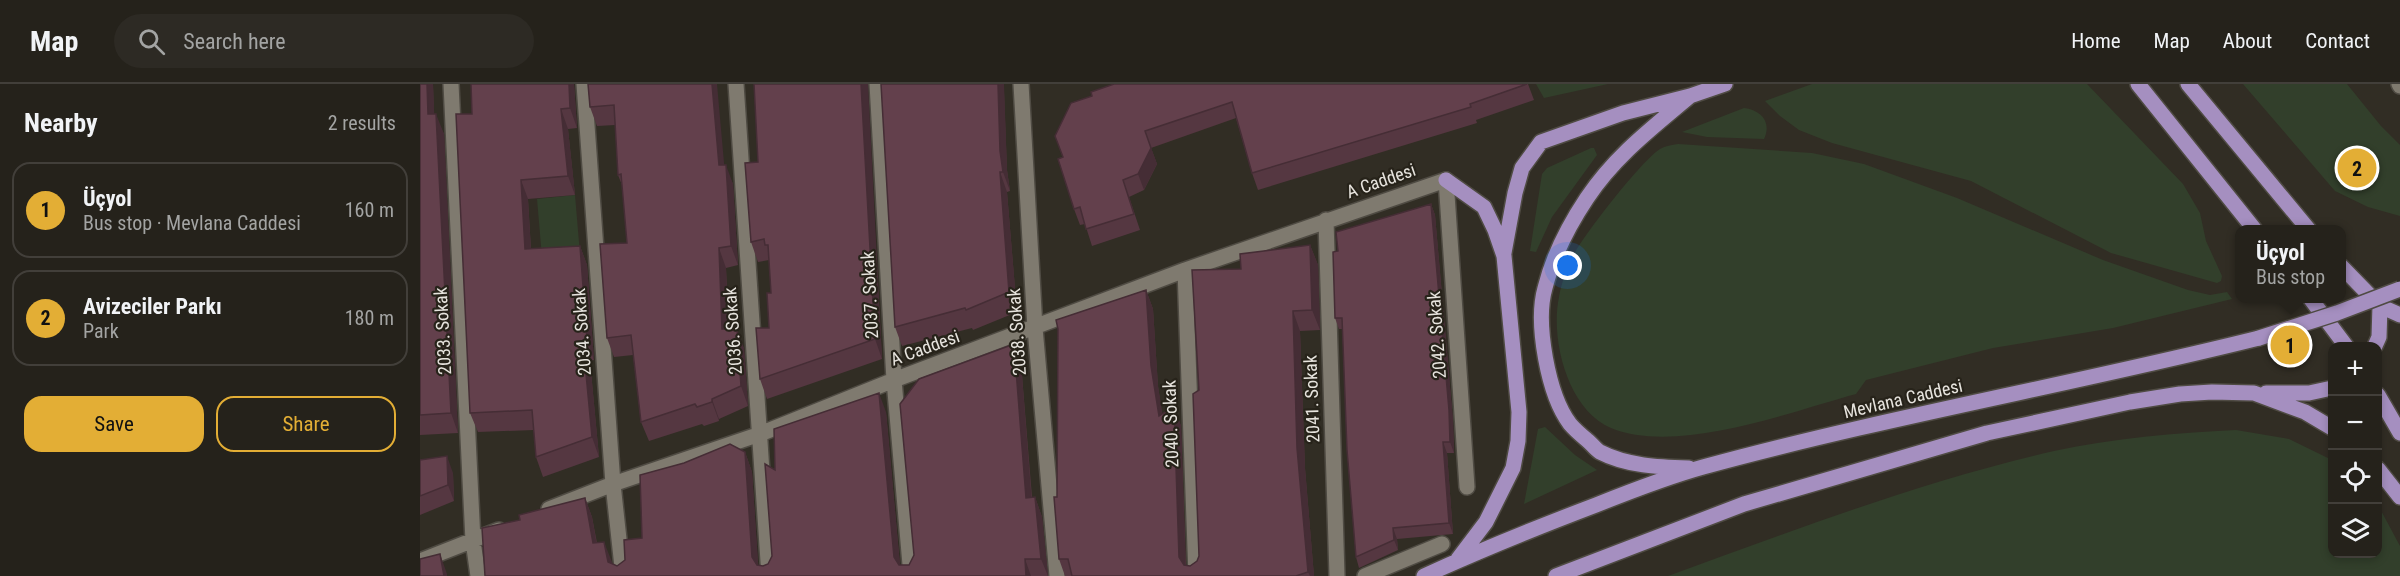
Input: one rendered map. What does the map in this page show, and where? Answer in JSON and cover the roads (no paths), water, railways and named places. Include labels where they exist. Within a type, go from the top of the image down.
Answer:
[{"type":"main road","points":[[1503,256],[1522,168],[1541,142],[1623,113],[1690,96],[1725,84]]},
{"type":"main road","points":[[2138,84],[2251,225]]},
{"type":"main road","points":[[2188,84],[2305,225]]},
{"type":"main road","points":[[1690,96],[1631,145],[1600,180],[1570,227],[1552,265],[1544,290],[1541,310],[1543,346],[1552,387],[1569,423],[1599,452],[1648,467],[1701,468]]},
{"type":"main road","points":[[1446,180],[1484,207],[1495,230],[1503,256],[1519,412],[1518,441],[1513,468],[1486,522],[1456,561]]},
{"type":"main road","points":[[2346,271],[2380,306],[2400,315]]},
{"type":"main road","name":"Mevlana Caddesi","points":[[1424,576],[1538,527],[1640,488],[1701,468],[1916,415],[2148,365],[2259,338],[2337,313],[2400,289]]},
{"type":"main road","points":[[2314,303],[2343,342]]},
{"type":"main road","points":[[2377,342],[2380,306]]},
{"type":"main road","points":[[1556,576],[1744,504],[1987,433],[2065,415],[2180,394],[2309,393],[2328,389]]},
{"type":"main road","points":[[2254,393],[2305,412],[2328,426]]},
{"type":"main road","points":[[2379,396],[2400,433]]},
{"type":"main road","points":[[2382,474],[2400,497]]},
{"type":"street","name":"2033. Sokak","points":[[451,84],[473,541],[478,576]]},
{"type":"street","name":"2034. Sokak","points":[[584,84],[613,484],[623,576]]},
{"type":"street","name":"2036. Sokak","points":[[736,84],[769,576]]},
{"type":"street","name":"2037. Sokak","points":[[876,84],[894,380],[911,576]]},
{"type":"street","name":"2038. Sokak","points":[[1022,84],[1035,328],[1057,576]]},
{"type":"street","name":"A Caddesi","points":[[538,514],[613,484],[760,434],[894,380],[1185,270],[1446,180]]},
{"type":"street","name":"2042. Sokak","points":[[1446,180],[1467,487]]},
{"type":"street","name":"2041. Sokak","points":[[1326,220],[1336,576]]},
{"type":"street","name":"2040. Sokak","points":[[1185,270],[1196,576]]},
{"type":"street","points":[[420,561],[516,523]]},
{"type":"street","points":[[1365,576],[1442,544]]},
{"type":"place","name":"Avizeciler Parkı","points":[[2357,168]]},
{"type":"place","name":"Üçyol","points":[[2290,345]]}]
